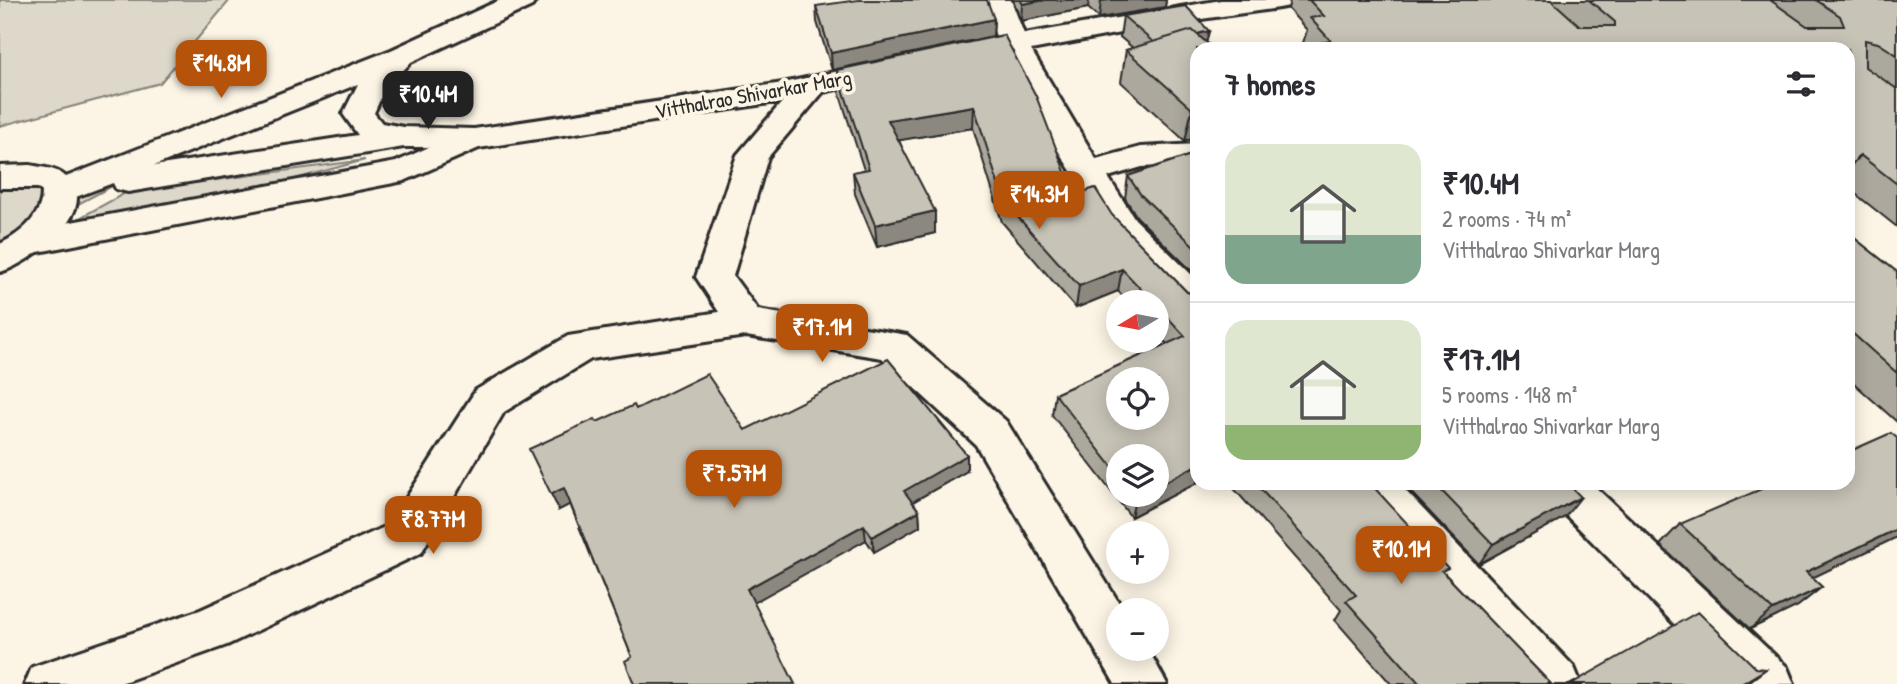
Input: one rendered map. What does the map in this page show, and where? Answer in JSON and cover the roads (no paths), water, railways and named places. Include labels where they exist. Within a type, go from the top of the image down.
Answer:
[{"type":"street","points":[[47,184],[393,45],[522,0]]},
{"type":"street","points":[[996,0],[1013,43],[1055,120],[1122,228],[1190,296]]},
{"type":"street","name":"Vitthalrao Shivarkar Marg","points":[[474,139],[812,86],[1013,43],[1173,15],[1279,0]]},
{"type":"street","points":[[393,45],[358,114],[372,131],[404,137],[474,139]]},
{"type":"street","points":[[746,322],[714,277],[754,155],[812,86]]},
{"type":"street","points":[[0,177],[47,184],[404,137]]},
{"type":"street","points":[[33,241],[404,171],[474,139]]},
{"type":"street","points":[[1087,172],[1141,157],[1190,154]]},
{"type":"street","points":[[0,260],[33,241],[50,224],[60,208],[47,184]]},
{"type":"street","points":[[50,684],[210,629],[405,539],[490,401],[582,346],[746,322],[893,345],[990,433],[1106,625]]},
{"type":"street","points":[[1377,490],[1556,684]]},
{"type":"street","points":[[1569,490],[1769,684]]},
{"type":"street","points":[[1128,661],[1142,684]]}]
